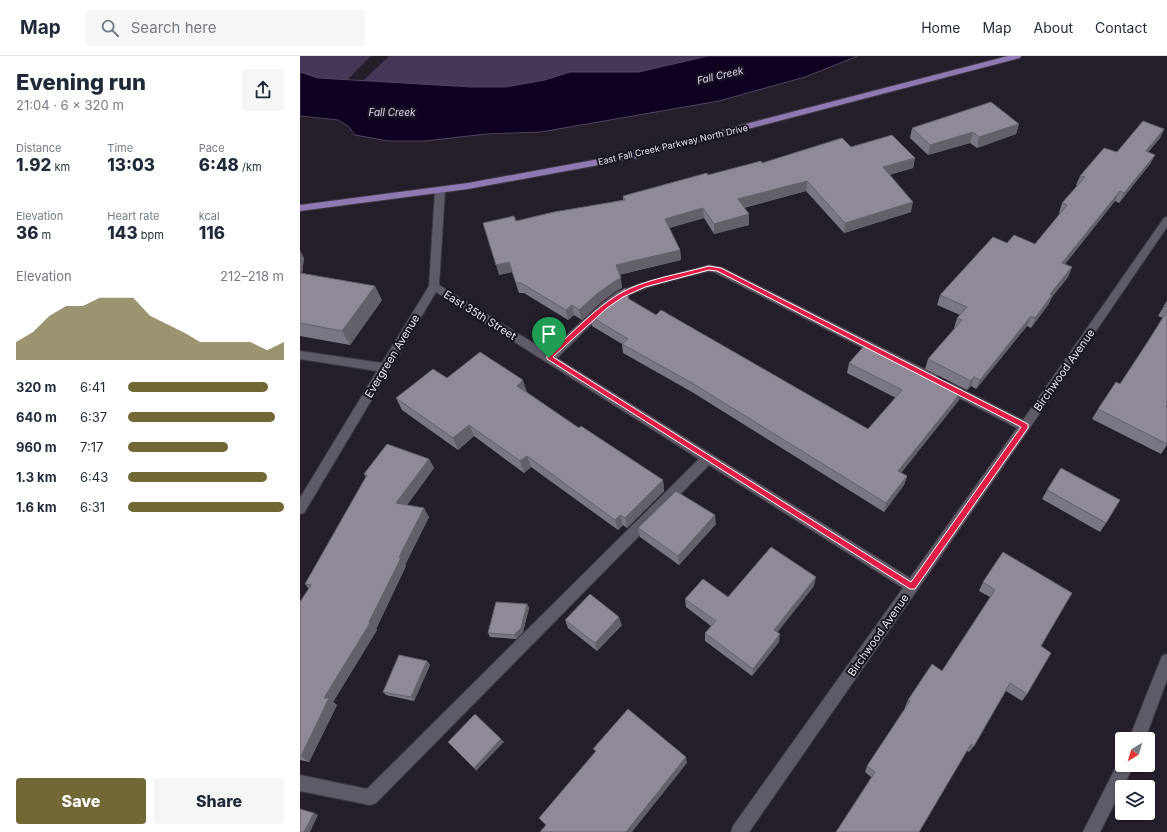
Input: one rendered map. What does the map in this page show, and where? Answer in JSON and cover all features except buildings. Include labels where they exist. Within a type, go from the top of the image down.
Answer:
[{"type":"main road","name":"East Fall Creek Parkway North Drive","points":[[300,208],[440,190],[537,174],[637,155],[1017,56]]},
{"type":"street","name":"Evergreen Avenue","points":[[300,509],[434,286],[440,190]]},
{"type":"street","name":"Birchwood Avenue","points":[[739,832],[1025,426],[1167,220]]},
{"type":"street","points":[[549,358],[605,307],[621,295],[643,286],[709,268],[719,270],[1025,426]]},
{"type":"street","name":"East 35th Street","points":[[434,286],[912,586]]},
{"type":"street","points":[[300,356],[385,368]]},
{"type":"street","points":[[300,783],[370,797],[708,458]]},
{"type":"street","points":[[1140,732],[1160,675],[1167,661]]},
{"type":"street","points":[[1091,832],[1122,772]]},
{"type":"shaded area","points":[[300,56],[371,56],[347,80],[318,78],[300,72]]},
{"type":"shaded area","points":[[389,56],[708,56],[639,72],[570,72],[545,80],[506,87],[472,87],[363,81]]},
{"type":"water","name":"Fall Creek","points":[[708,56],[858,56],[805,77],[719,101],[541,132],[486,134],[425,141],[388,141],[355,135],[348,126],[338,120],[300,116],[300,72],[318,78],[472,87],[506,87],[545,80],[570,72],[639,72]]},
{"type":"route","points":[[709,268],[719,270],[1025,426],[912,586],[549,358],[605,307],[621,295],[643,286],[709,268]]}]
